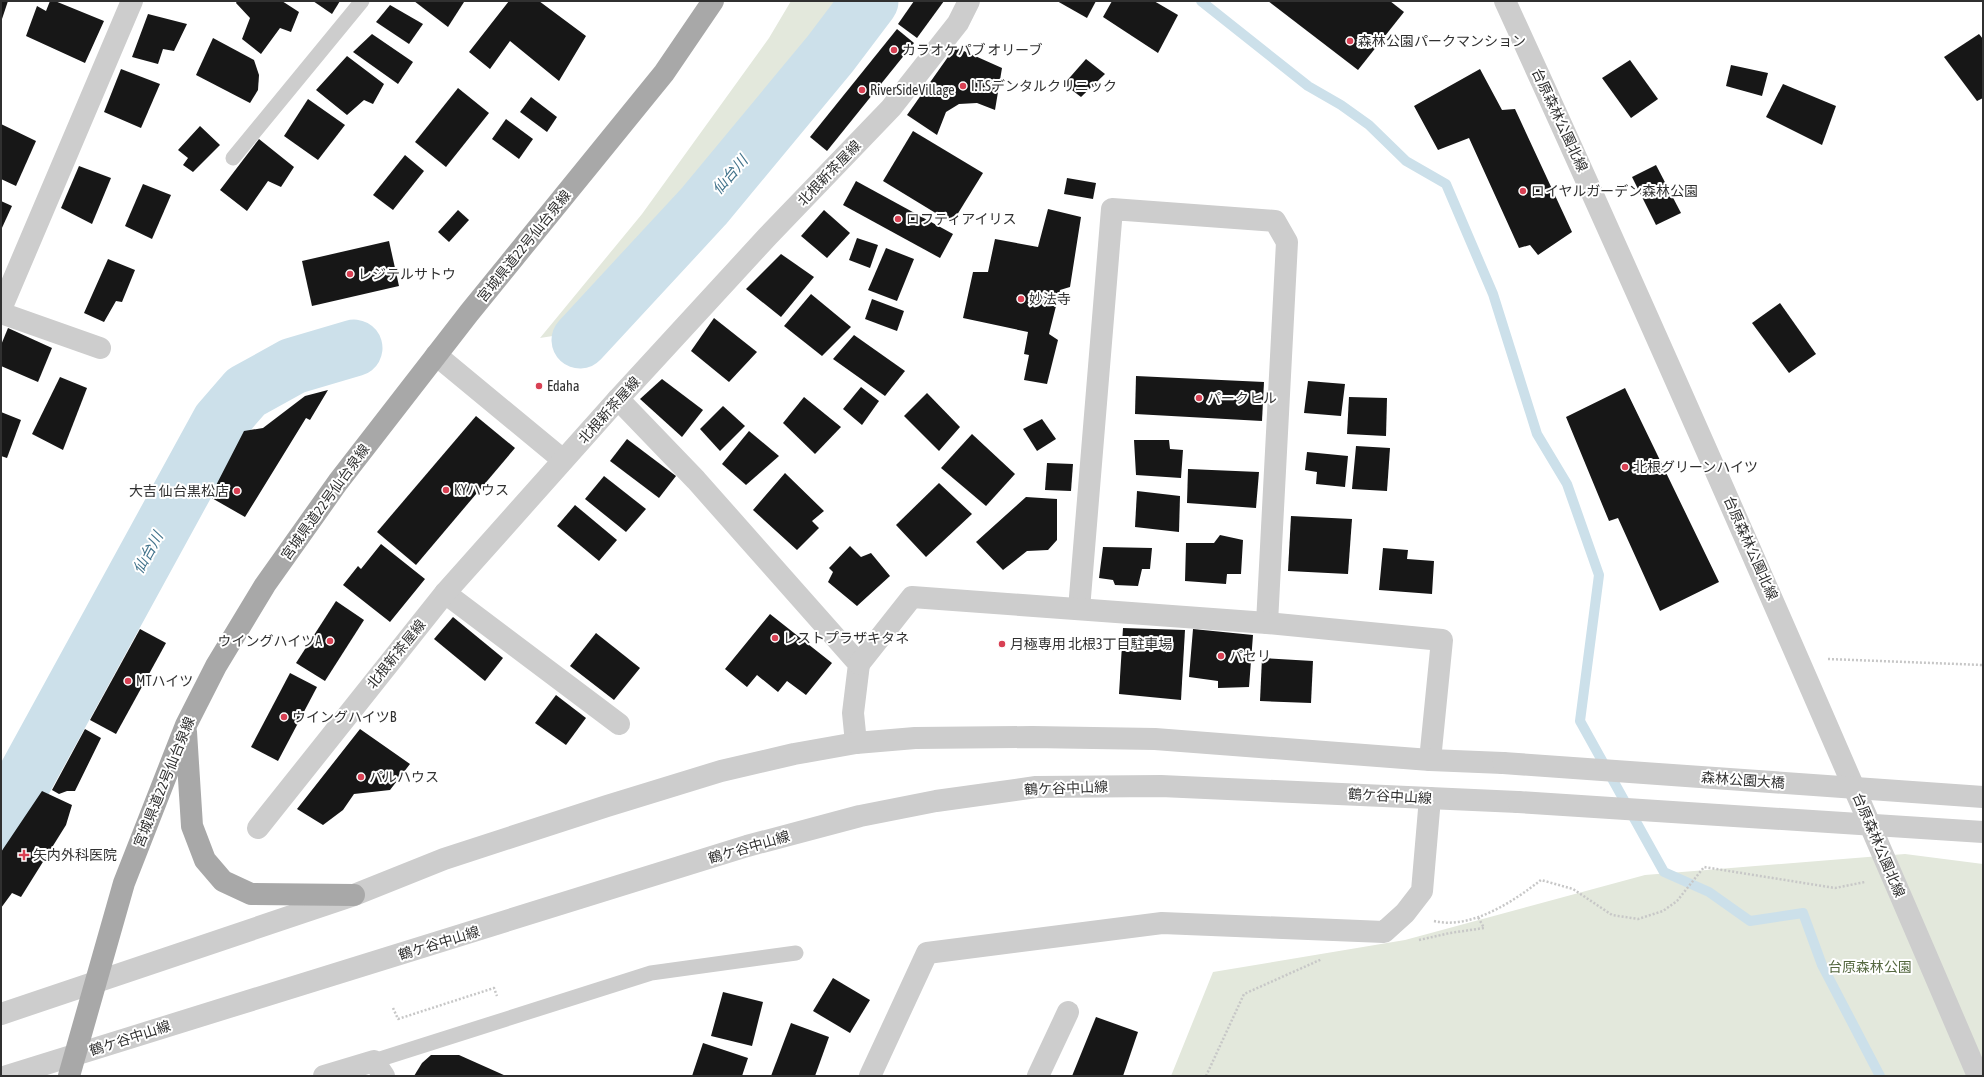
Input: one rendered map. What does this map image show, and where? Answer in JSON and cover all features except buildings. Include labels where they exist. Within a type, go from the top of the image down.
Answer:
[{"type":"main road","name":"宮城県道22号仙台泉線","points":[[72,1066],[94,983],[124,883],[186,725],[216,666],[266,585],[338,482],[469,313],[664,73],[713,1]]},
{"type":"main road","points":[[186,725],[192,826],[205,860],[223,880],[251,894],[354,895]]},
{"type":"street","points":[[1,308],[132,1]]},
{"type":"street","name":"北根新茶屋線","points":[[258,828],[444,593],[618,399],[767,237],[891,108],[958,23],[969,1]]},
{"type":"street","name":"台原森林公園北線","points":[[1505,1],[1612,235],[1799,658],[1978,1076]]},
{"type":"street","points":[[1078,609],[1112,209],[1275,221],[1288,242],[1267,623]]},
{"type":"street","points":[[1,313],[100,348]]},
{"type":"street","points":[[436,355],[563,460]]},
{"type":"street","points":[[618,399],[696,480],[859,664]]},
{"type":"street","points":[[444,593],[619,724]]},
{"type":"street","points":[[856,743],[853,713],[859,664],[912,597],[1267,623],[1442,640],[1430,760]]},
{"type":"street","name":"森林公園大橋","points":[[1,1014],[354,895],[452,857],[607,806],[721,771],[794,754],[856,743],[915,738],[1032,737],[1155,739],[1430,760],[1503,763],[1983,797]]},
{"type":"street","name":"鶴ケ谷中山線","points":[[7,1076],[72,1066],[747,846],[860,816],[936,801],[1036,787],[1161,786],[1518,802],[1983,832]]},
{"type":"street","points":[[870,1076],[927,953],[1162,923],[1384,932],[1405,913],[1422,891],[1430,798]]},
{"type":"street","points":[[1038,1076],[1068,1012]]},
{"type":"street","points":[[324,1076],[379,1069]]},
{"type":"lane","points":[[233,158],[362,1]]},
{"type":"lane","points":[[379,1069],[651,973],[796,953]]},
{"type":"path","points":[[1799,658],[1983,665]]},
{"type":"path","points":[[1427,919],[1445,924],[1488,915],[1520,897],[1541,880],[1573,889],[1612,915],[1638,919],[1663,911],[1677,901],[1704,866],[1835,888],[1893,877]]},
{"type":"path","points":[[1416,940],[1484,928],[1478,917]]},
{"type":"path","points":[[1206,1076],[1244,994],[1325,958]]},
{"type":"green space","points":[[791,1],[858,1],[823,50],[697,201],[578,332],[540,338],[642,214],[769,38]]},
{"type":"green space","name":"台原森林公園","points":[[1905,854],[1983,864],[1983,1076],[1171,1076],[1213,972],[1405,940],[1645,875]]},
{"type":"waterway","name":"仙台川","points":[[580,340],[704,206],[830,54],[870,1]]},
{"type":"waterway","points":[[1201,1],[1308,86],[1341,105],[1369,125],[1406,161],[1446,184],[1493,294],[1537,434],[1567,484],[1599,575],[1580,721],[1664,872],[1709,892],[1750,921],[1803,913],[1822,965],[1880,1076]]},
{"type":"waterway","name":"仙台川","points":[[1,822],[220,422],[246,392],[293,366],[354,348]]},
{"type":"place","name":"森林公園パークマンション","points":[[1350,41]]},
{"type":"place","name":"カラオケパブ オリーブ","points":[[894,50]]},
{"type":"place","name":"I.T.Sデンタルクリニック","points":[[963,86]]},
{"type":"place","name":"RiverSideVillage","points":[[862,90]]},
{"type":"place","name":"ロイヤルガーデン森林公園","points":[[1523,191]]},
{"type":"place","name":"ロフティアイリス","points":[[898,219]]},
{"type":"place","name":"レジテルサトウ","points":[[350,274]]},
{"type":"place","name":"妙法寺","points":[[1021,299]]},
{"type":"place","name":"Edaha","points":[[539,386]]},
{"type":"place","name":"パークヒル","points":[[1199,398]]},
{"type":"place","name":"北根グリーンハイツ","points":[[1625,467]]},
{"type":"place","name":"KYハウス","points":[[446,490]]},
{"type":"place","name":"大吉 仙台黒松店","points":[[237,491]]},
{"type":"place","name":"レストプラザキタネ","points":[[775,638]]},
{"type":"place","name":"ウイングハイツA","points":[[330,641]]},
{"type":"place","name":"月極専用 北根3丁目駐車場","points":[[1002,644]]},
{"type":"place","name":"パセリ","points":[[1221,656]]},
{"type":"place","name":"MTハイツ","points":[[128,681]]},
{"type":"place","name":"ウイングハイツB","points":[[284,717]]},
{"type":"place","name":"パルハウス","points":[[361,777]]},
{"type":"place","name":"矢内外科医院","points":[[24,855]]}]
